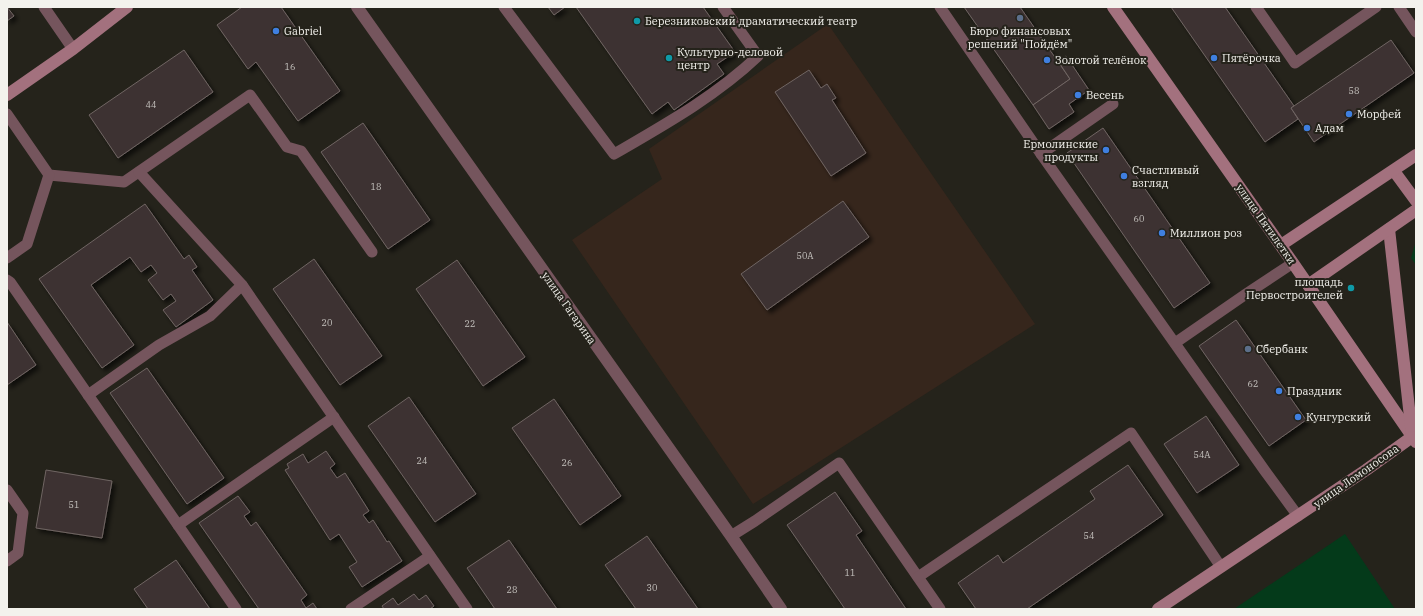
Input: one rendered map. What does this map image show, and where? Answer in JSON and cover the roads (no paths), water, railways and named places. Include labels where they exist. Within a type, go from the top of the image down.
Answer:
[{"type":"main road","points":[[7,95],[73,49],[127,7]]},
{"type":"main road","name":"улица Пятилетки","points":[[1114,7],[1281,245],[1414,439]]},
{"type":"main road","points":[[1281,245],[1416,155]]},
{"type":"main road","points":[[1394,170],[1416,201]]},
{"type":"main road","points":[[1308,285],[1416,210]]},
{"type":"main road","points":[[1389,229],[1414,439]]},
{"type":"main road","name":"улица Ломоносова","points":[[1158,609],[1414,439]]},
{"type":"street","name":"улица Гагарина","points":[[357,7],[731,536],[780,609]]},
{"type":"lane","points":[[44,7],[73,49]]},
{"type":"lane","points":[[504,7],[614,154],[679,116],[740,73],[758,56],[723,7]]},
{"type":"lane","points":[[940,7],[1041,154],[1298,516]]},
{"type":"lane","points":[[1256,7],[1295,63],[1376,7]]},
{"type":"lane","points":[[1399,7],[1416,32]]},
{"type":"lane","points":[[49,175],[124,182],[250,95],[287,147],[301,151],[372,252]]},
{"type":"lane","points":[[1041,154],[1113,104]]},
{"type":"lane","points":[[7,114],[49,175]]},
{"type":"lane","points":[[139,172],[242,285],[467,609]]},
{"type":"lane","points":[[7,258],[27,244],[49,175]]},
{"type":"lane","points":[[1176,343],[1293,263]]},
{"type":"lane","points":[[7,280],[10,282],[236,609]]},
{"type":"lane","points":[[88,396],[159,345],[210,316],[242,285]]},
{"type":"lane","points":[[178,525],[334,417]]},
{"type":"lane","points":[[918,576],[1131,433],[1221,567]]},
{"type":"lane","points":[[731,536],[838,464],[940,609]]},
{"type":"lane","points":[[7,490],[23,513],[18,553],[7,561]]},
{"type":"lane","points":[[352,609],[430,556]]},
{"type":"place","name":"Бюро финансовых решений \"Пойдём\"","points":[[1020,18]]},
{"type":"place","name":"Березниковский драматический театр","points":[[637,21]]},
{"type":"place","name":"Gabriel","points":[[276,31]]},
{"type":"place","name":"Культурно-деловой центр","points":[[669,58]]},
{"type":"place","name":"Пятёрочка","points":[[1214,58]]},
{"type":"place","name":"Золотой телёнок","points":[[1047,60]]},
{"type":"place","name":"Весень","points":[[1078,95]]},
{"type":"place","name":"Морфей","points":[[1349,114]]},
{"type":"place","name":"Адам","points":[[1307,128]]},
{"type":"place","name":"Ермолинские продукты","points":[[1106,150]]},
{"type":"place","name":"Счастливый взгляд","points":[[1124,176]]},
{"type":"place","name":"Миллион роз","points":[[1162,233]]},
{"type":"place","name":"площадь Первостроителей","points":[[1351,288]]},
{"type":"place","name":"Сбербанк","points":[[1248,349]]},
{"type":"place","name":"Праздник","points":[[1279,391]]},
{"type":"place","name":"Кунгурский","points":[[1298,417]]}]
